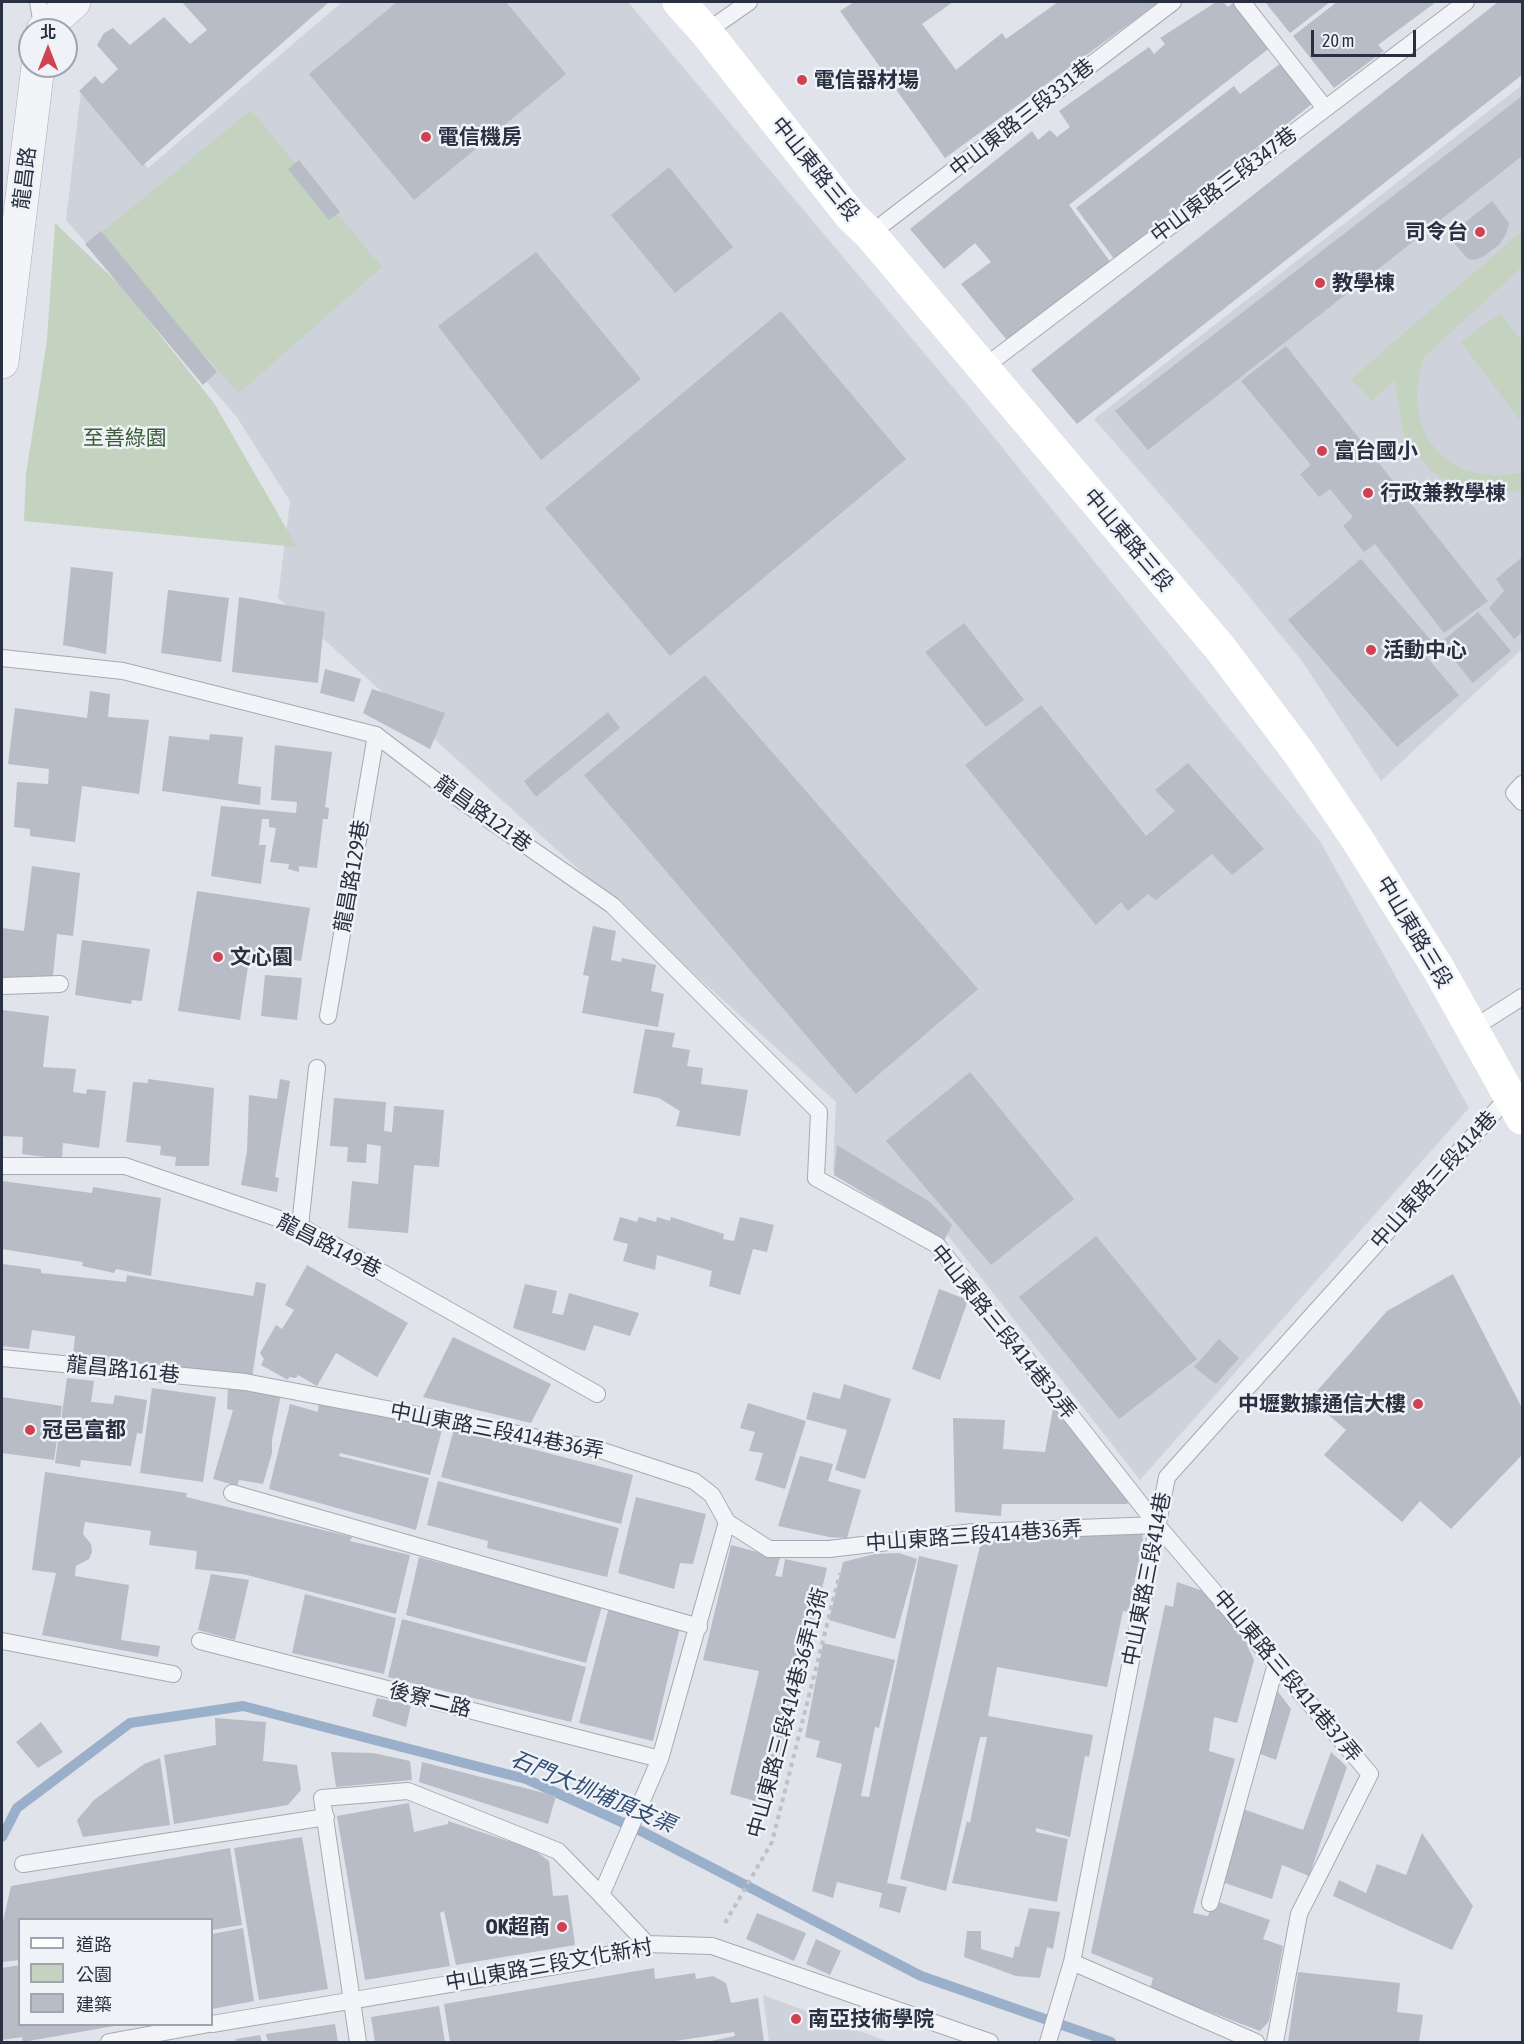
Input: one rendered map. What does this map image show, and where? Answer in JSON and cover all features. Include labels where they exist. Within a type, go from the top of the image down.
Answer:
[{"type":"main road","name":"中山東路三段","points":[[679,2],[706,32],[851,216],[870,234],[1221,649],[1299,753],[1370,859],[1516,1107]]},
{"type":"street","points":[[56,18],[74,2]]},
{"type":"street","name":"龍昌路","points":[[2,362],[7,290],[36,78]]},
{"type":"lane","points":[[38,2],[41,18]]},
{"type":"lane","points":[[706,32],[749,2]]},
{"type":"lane","name":"中山東路三段331巷","points":[[870,234],[1173,2]]},
{"type":"lane","points":[[1242,2],[1325,108]]},
{"type":"lane","name":"中山東路三段347巷","points":[[982,368],[1466,2]]},
{"type":"lane","name":"龍昌路121巷","points":[[2,658],[123,671],[376,735],[465,803],[612,905],[819,1112],[816,1178]]},
{"type":"lane","name":"龍昌路129巷","points":[[328,1016],[376,735]]},
{"type":"lane","points":[[1522,784],[1514,793],[1522,802]]},
{"type":"lane","points":[[2,986],[60,984]]},
{"type":"lane","points":[[1472,1029],[1522,997]]},
{"type":"lane","points":[[300,1226],[317,1068]]},
{"type":"lane","name":"中山東路三段414巷","points":[[1048,2043],[1072,1962],[1167,1477],[1516,1107]]},
{"type":"lane","name":"龍昌路149巷","points":[[2,1166],[125,1166],[300,1226],[597,1394]]},
{"type":"lane","name":"中山東路三段414巷32弄","points":[[816,1178],[937,1245],[1157,1525]]},
{"type":"lane","name":"龍昌路161巷","points":[[2,1358],[245,1382]]},
{"type":"lane","name":"中山東路三段414巷36弄","points":[[245,1382],[597,1449],[694,1481],[712,1495],[727,1522],[769,1549],[847,1546],[972,1532],[1157,1525]]},
{"type":"lane","points":[[232,1493],[699,1627]]},
{"type":"lane","points":[[601,1896],[660,1759],[727,1522]]},
{"type":"lane","name":"中山東路三段414巷37弄","points":[[1157,1525],[1370,1774],[1299,1914],[1275,2043]]},
{"type":"lane","points":[[2,1641],[173,1674]]},
{"type":"lane","name":"後寮二路","points":[[200,1641],[660,1759]]},
{"type":"lane","points":[[1210,1903],[1276,1664]]},
{"type":"lane","points":[[358,2043],[322,1798],[408,1791],[558,1851],[648,1944]]},
{"type":"lane","points":[[23,1864],[326,1818]]},
{"type":"lane","name":"中山東路三段文化新村","points":[[213,2023],[586,1961],[648,1944],[712,1946],[990,2043]]},
{"type":"lane","points":[[1072,1962],[1256,2043]]},
{"type":"lane","name":"中山東路三段文化新村","points":[[109,2043],[199,2026]]},
{"type":"path","name":"中山東路三段414巷36弄13衖","points":[[712,1946],[772,1842],[847,1546]]},
{"type":"shaded area","points":[[342,2],[628,2],[968,405],[1320,841],[1469,1108],[1140,1480],[949,1237],[833,1171],[836,1102],[278,598],[290,501],[236,416],[66,220],[81,91],[148,168]]},
{"type":"shaded area","name":"富台國小","points":[[1522,85],[1522,649],[1381,781],[1302,661],[1243,589],[1094,419]]},
{"type":"shaded area","name":"南亞技術學院","points":[[763,1995],[889,2042],[769,2042]]},
{"type":"green space","points":[[251,110],[382,267],[239,393],[96,237]]},
{"type":"green space","name":"至善綠園","points":[[55,223],[122,287],[214,403],[297,547],[24,521],[26,474],[47,340]]},
{"type":"green space","points":[[1522,231],[1522,267],[1424,357],[1418,383],[1418,408],[1424,430],[1435,448],[1451,462],[1471,471],[1495,475],[1522,472],[1522,491],[1474,494],[1433,473],[1410,445],[1402,429],[1395,380],[1372,401],[1351,379]]},
{"type":"green space","points":[[1500,313],[1522,342],[1520,420],[1461,342]]},
{"type":"building","points":[[182,2],[329,2],[142,166],[79,91],[95,76],[102,84],[118,69],[97,45],[104,33],[113,28],[130,45],[164,17],[190,44],[207,30]]},
{"type":"building","name":"電信機房","points":[[397,2],[506,2],[566,74],[414,200],[309,74]]},
{"type":"building","points":[[854,2],[953,2],[922,24],[956,70],[1002,33],[1006,39],[1058,2],[1159,2],[945,158],[840,11]]},
{"type":"building","points":[[1216,2],[1223,2],[1228,7],[1234,2],[1272,46],[1069,205],[1111,263],[1020,334],[1006,339],[961,284],[991,262],[975,243],[944,269],[910,229],[1032,131],[1038,140],[1050,130],[1057,137],[1070,127],[1059,111],[1149,47],[1154,54],[1165,44],[1160,38]]},
{"type":"building","points":[[1265,2],[1330,2],[1290,33]]},
{"type":"building","points":[[1337,2],[1436,2],[1378,45],[1384,51],[1334,88],[1293,36]]},
{"type":"building","points":[[1498,2],[1522,2],[1522,75],[1077,424],[1031,370]]},
{"type":"building","points":[[1285,60],[1317,100],[1115,260],[1076,208],[1234,86],[1240,94]]},
{"type":"building","name":"教學棟","points":[[1522,96],[1522,156],[1148,450],[1115,411]]},
{"type":"building","points":[[299,160],[340,212],[329,220],[288,169]]},
{"type":"building","points":[[669,167],[733,247],[675,293],[611,215]]},
{"type":"building","name":"司令台","points":[[1492,201],[1509,223],[1506,234],[1500,244],[1484,256],[1475,260],[1468,259],[1448,236]]},
{"type":"building","points":[[101,231],[217,372],[203,385],[85,244]]},
{"type":"building","points":[[536,252],[641,379],[541,460],[438,326]]},
{"type":"building","points":[[781,311],[906,459],[670,656],[545,508]]},
{"type":"building","name":"行政兼教學棟","points":[[1286,346],[1488,601],[1444,633],[1375,544],[1364,552],[1343,526],[1353,517],[1330,489],[1319,497],[1300,474],[1311,465],[1241,381]]},
{"type":"building","points":[[1522,557],[1522,632],[1514,639],[1489,608],[1504,591],[1496,579]]},
{"type":"building","name":"活動中心","points":[[1361,559],[1435,645],[1424,654],[1459,695],[1397,747],[1288,620]]},
{"type":"building","points":[[71,567],[113,572],[106,654],[63,645]]},
{"type":"building","points":[[168,590],[229,598],[221,662],[161,653]]},
{"type":"building","points":[[239,597],[325,612],[318,683],[232,672]]},
{"type":"building","points":[[1478,612],[1511,651],[1473,683],[1440,643]]},
{"type":"building","points":[[964,623],[1024,700],[986,727],[925,652]]},
{"type":"building","points":[[325,669],[361,679],[354,702],[320,693]]},
{"type":"building","points":[[705,675],[978,989],[856,1094],[584,775]]},
{"type":"building","points":[[372,689],[445,713],[430,749],[363,713]]},
{"type":"building","points":[[90,691],[110,694],[108,717],[149,720],[139,794],[82,786],[75,842],[30,836],[30,829],[14,827],[17,782],[48,784],[49,769],[8,764],[15,708],[87,718]]},
{"type":"building","points":[[1041,705],[1146,836],[1175,811],[1155,790],[1188,763],[1264,849],[1232,875],[1212,854],[1156,900],[1148,894],[1128,911],[1121,902],[1096,925],[965,765]]},
{"type":"building","points":[[608,712],[620,728],[536,797],[524,781]]},
{"type":"building","points":[[210,734],[243,737],[238,784],[261,787],[260,805],[162,791],[169,736],[209,740]]},
{"type":"building","points":[[275,745],[332,752],[325,807],[329,808],[328,819],[323,819],[317,868],[299,866],[299,872],[288,869],[289,864],[270,862],[276,828],[269,827],[269,819],[262,819],[259,845],[266,845],[261,884],[211,876],[221,806],[296,813],[297,802],[271,800]]},
{"type":"building","points":[[32,866],[80,873],[73,936],[57,934],[52,986],[2,981],[2,928],[24,931]]},
{"type":"building","name":"文心園","points":[[197,891],[310,908],[301,961],[250,953],[240,1020],[178,1011]]},
{"type":"building","points":[[593,926],[616,931],[611,960],[621,962],[622,958],[656,965],[651,991],[664,994],[658,1027],[582,1013],[589,976],[583,975]]},
{"type":"building","points":[[82,940],[150,949],[142,1001],[132,1000],[131,1004],[75,995]]},
{"type":"building","points":[[265,975],[302,978],[297,1020],[261,1016]]},
{"type":"building","points":[[2,1010],[49,1016],[43,1067],[76,1069],[73,1092],[86,1094],[87,1089],[106,1091],[99,1148],[63,1143],[62,1159],[22,1154],[23,1137],[2,1136]]},
{"type":"building","points":[[645,1029],[675,1033],[672,1047],[690,1050],[687,1066],[703,1068],[701,1084],[748,1090],[740,1136],[676,1126],[680,1111],[659,1098],[633,1093]]},
{"type":"building","points":[[970,1072],[1074,1199],[991,1265],[886,1141]]},
{"type":"building","points":[[148,1079],[214,1088],[209,1166],[175,1166],[176,1157],[160,1155],[161,1146],[126,1142],[133,1082],[148,1083]]},
{"type":"building","points":[[280,1079],[290,1081],[275,1177],[279,1178],[277,1192],[241,1185],[247,1151],[249,1095],[277,1099]]},
{"type":"building","points":[[334,1098],[386,1102],[384,1131],[392,1132],[394,1106],[444,1110],[439,1167],[414,1165],[408,1233],[348,1228],[352,1181],[378,1184],[381,1146],[367,1144],[366,1163],[347,1162],[348,1147],[330,1146]]},
{"type":"building","points":[[837,1145],[930,1202],[952,1225],[944,1241],[834,1175]]},
{"type":"building","points":[[2,1181],[92,1193],[93,1187],[161,1198],[151,1276],[116,1269],[114,1273],[82,1266],[83,1262],[2,1249]]},
{"type":"building","points":[[620,1217],[637,1222],[639,1217],[656,1222],[657,1217],[670,1221],[671,1217],[724,1234],[723,1239],[734,1241],[740,1217],[774,1225],[767,1252],[753,1249],[740,1295],[709,1286],[712,1271],[657,1255],[655,1270],[623,1261],[628,1244],[613,1240]]},
{"type":"building","points":[[1096,1236],[1197,1359],[1119,1419],[1019,1297]]},
{"type":"building","points":[[2,1264],[41,1269],[41,1273],[126,1282],[127,1275],[253,1296],[256,1282],[266,1284],[252,1378],[73,1355],[75,1336],[32,1330],[29,1349],[2,1346]]},
{"type":"building","points":[[307,1265],[408,1323],[377,1377],[336,1353],[317,1386],[298,1375],[296,1378],[289,1377],[288,1380],[261,1365],[264,1359],[260,1353],[276,1325],[282,1329],[294,1310],[285,1305]]},
{"type":"building","name":"中壢數據通信大樓","points":[[1453,1274],[1522,1408],[1522,1455],[1451,1529],[1420,1501],[1402,1522],[1324,1455],[1346,1430],[1310,1399],[1387,1311]]},
{"type":"building","points":[[525,1284],[557,1291],[552,1313],[563,1315],[569,1293],[639,1313],[630,1336],[594,1325],[585,1351],[513,1328]]},
{"type":"building","points":[[939,1289],[968,1300],[940,1380],[912,1369]]},
{"type":"building","points":[[453,1337],[551,1384],[531,1423],[423,1397]]},
{"type":"building","points":[[1219,1339],[1239,1358],[1216,1384],[1194,1367]]},
{"type":"building","points":[[67,1378],[94,1381],[91,1402],[113,1404],[115,1395],[147,1400],[142,1434],[137,1433],[131,1466],[81,1460],[80,1467],[55,1463]]},
{"type":"building","points":[[844,1384],[891,1399],[865,1479],[835,1470],[847,1430],[806,1419],[813,1392],[840,1399]]},
{"type":"building","points":[[152,1388],[216,1397],[203,1482],[140,1473]]},
{"type":"building","points":[[228,1388],[281,1394],[272,1440],[272,1453],[263,1484],[239,1480],[237,1486],[213,1479],[233,1410],[227,1409]]},
{"type":"building","name":"冠邑富都","points":[[2,1397],[62,1406],[54,1460],[2,1453]]},
{"type":"building","points":[[1055,1398],[1133,1495],[1127,1504],[1002,1504],[1001,1516],[955,1512],[953,1418],[1005,1420],[1003,1449],[1045,1452]]},
{"type":"building","points":[[319,1401],[443,1426],[430,1475],[340,1453],[339,1456],[429,1478],[416,1530],[269,1489],[290,1404],[318,1412]]},
{"type":"building","points":[[748,1403],[806,1421],[785,1489],[755,1480],[763,1453],[749,1451],[755,1432],[740,1428]]},
{"type":"building","points":[[454,1429],[633,1475],[621,1524],[441,1477]]},
{"type":"building","points":[[800,1456],[833,1464],[828,1481],[861,1490],[847,1538],[829,1537],[778,1526]]},
{"type":"building","points":[[45,1472],[187,1493],[186,1497],[352,1537],[350,1541],[410,1555],[396,1614],[243,1574],[195,1569],[197,1551],[149,1545],[151,1531],[85,1522],[83,1534],[91,1544],[92,1552],[89,1559],[76,1566],[75,1576],[129,1585],[121,1640],[160,1646],[158,1657],[42,1635],[56,1573],[32,1570]]},
{"type":"building","points":[[438,1481],[619,1528],[607,1577],[487,1548],[488,1541],[427,1525]]},
{"type":"building","points":[[636,1497],[706,1514],[693,1564],[680,1563],[674,1589],[618,1573]]},
{"type":"building","points":[[1142,1526],[1143,1543],[1128,1612],[1123,1611],[1107,1687],[997,1667],[988,1716],[1093,1735],[1089,1757],[1085,1756],[1070,1837],[1036,1828],[1036,1832],[1068,1839],[1057,1902],[952,1883],[967,1821],[970,1823],[987,1737],[980,1737],[946,1891],[900,1879],[981,1542]]},
{"type":"building","points":[[731,1545],[780,1558],[775,1576],[782,1577],[785,1559],[827,1568],[769,1805],[730,1794],[759,1671],[703,1660]]},
{"type":"building","points":[[899,1553],[917,1559],[895,1639],[829,1620],[843,1562],[875,1554]]},
{"type":"building","points":[[919,1556],[958,1565],[887,1883],[907,1887],[900,1913],[879,1907],[882,1893],[837,1882],[833,1898],[812,1891],[842,1764],[816,1757],[820,1741],[805,1737],[823,1643],[895,1660],[879,1728],[875,1727],[861,1796],[869,1797]]},
{"type":"building","points":[[419,1557],[509,1581],[604,1599],[586,1663],[406,1615]]},
{"type":"building","points":[[211,1574],[249,1580],[235,1640],[198,1630]]},
{"type":"building","points":[[1177,1582],[1209,1593],[1234,1618],[1254,1660],[1237,1723],[1214,1717],[1209,1751],[1235,1759],[1193,1913],[1208,1916],[1213,1900],[1270,1920],[1263,1939],[1283,1946],[1269,2021],[1260,2031],[1150,1989],[1153,1978],[1091,1953],[1165,1605],[1173,1607]]},
{"type":"building","points":[[305,1594],[396,1618],[384,1674],[292,1653]]},
{"type":"building","points":[[609,1607],[682,1619],[653,1741],[579,1723]]},
{"type":"building","points":[[402,1619],[586,1667],[571,1722],[388,1677]]},
{"type":"building","points":[[1276,1689],[1291,1709],[1276,1760],[1258,1753]]},
{"type":"building","points":[[377,1698],[411,1705],[406,1727],[372,1716]]},
{"type":"building","points":[[215,1718],[266,1722],[263,1761],[297,1765],[301,1790],[288,1805],[174,1824],[164,1755],[216,1745]]},
{"type":"building","points":[[41,1722],[63,1752],[38,1768],[16,1742]]},
{"type":"building","points":[[331,1752],[373,1753],[410,1761],[412,1780],[336,1787]]},
{"type":"building","points":[[1331,1752],[1347,1767],[1309,1876],[1282,1865],[1272,1899],[1219,1881],[1240,1808],[1303,1830]]},
{"type":"building","points":[[160,1758],[170,1825],[83,1837],[77,1820],[94,1800],[144,1764]]},
{"type":"building","points":[[422,1762],[556,1796],[548,1824],[419,1782]]},
{"type":"building","points":[[409,1803],[414,1832],[448,1824],[448,1821],[520,1845],[522,1841],[549,1861],[553,1896],[568,1895],[575,1945],[456,1965],[444,1911],[440,1913],[450,1966],[365,1980],[337,1816]]},
{"type":"building","points":[[1422,1833],[1473,1906],[1452,1950],[1333,1896],[1339,1880],[1366,1893],[1377,1864],[1406,1875]]},
{"type":"building","points":[[302,1837],[328,1989],[259,2000],[234,1848]]},
{"type":"building","points":[[230,1848],[242,1925],[213,1930],[213,1918],[18,1918],[18,1960],[2,1962],[2,1926],[11,1886]]},
{"type":"building","points":[[1029,1908],[1060,1912],[1053,1949],[1047,1947],[1040,1978],[1016,1976],[964,1957],[967,1931],[981,1931],[981,1949],[1013,1958],[1015,1946],[1019,1947]]},
{"type":"building","points":[[757,1913],[806,1933],[794,1961],[746,1939]]},
{"type":"building","points":[[243,1928],[254,2001],[213,2009],[213,1934]]},
{"type":"building","points":[[816,1939],[841,1951],[830,1975],[806,1964]]},
{"type":"building","points":[[18,1965],[18,2026],[114,2026],[23,2042],[22,2037],[2,2040],[2,1968]]},
{"type":"building","points":[[654,1968],[655,1979],[695,1973],[696,1979],[713,1976],[726,1983],[731,2003],[758,1998],[764,2042],[706,2042],[735,2036],[734,2032],[669,2042],[450,2042],[444,2004]]},
{"type":"building","points":[[1298,1972],[1400,1983],[1397,2012],[1423,2015],[1419,2042],[1288,2042]]},
{"type":"building","points":[[439,2006],[445,2042],[375,2042],[371,2017]]},
{"type":"building","points":[[335,2024],[338,2042],[268,2042],[266,2034]]},
{"type":"building","points":[[260,2035],[262,2042],[235,2042],[236,2039]]},
{"type":"waterway","name":"石門大圳埔頂支渠","points":[[2,1837],[17,1808],[130,1723],[243,1706],[526,1779],[639,1830],[921,1976],[1111,2042]]},
{"type":"place","name":"電信器材場","points":[[802,80]]},
{"type":"place","name":"電信機房","points":[[426,137]]},
{"type":"place","name":"司令台","points":[[1480,232]]},
{"type":"place","name":"教學棟","points":[[1320,283]]},
{"type":"place","name":"富台國小","points":[[1322,451]]},
{"type":"place","name":"行政兼教學棟","points":[[1368,493]]},
{"type":"place","name":"活動中心","points":[[1371,650]]},
{"type":"place","name":"文心園","points":[[218,957]]},
{"type":"place","name":"中壢數據通信大樓","points":[[1418,1404]]},
{"type":"place","name":"冠邑富都","points":[[30,1430]]},
{"type":"place","name":"OK超商","points":[[562,1927]]},
{"type":"place","name":"南亞技術學院","points":[[796,2019]]}]
